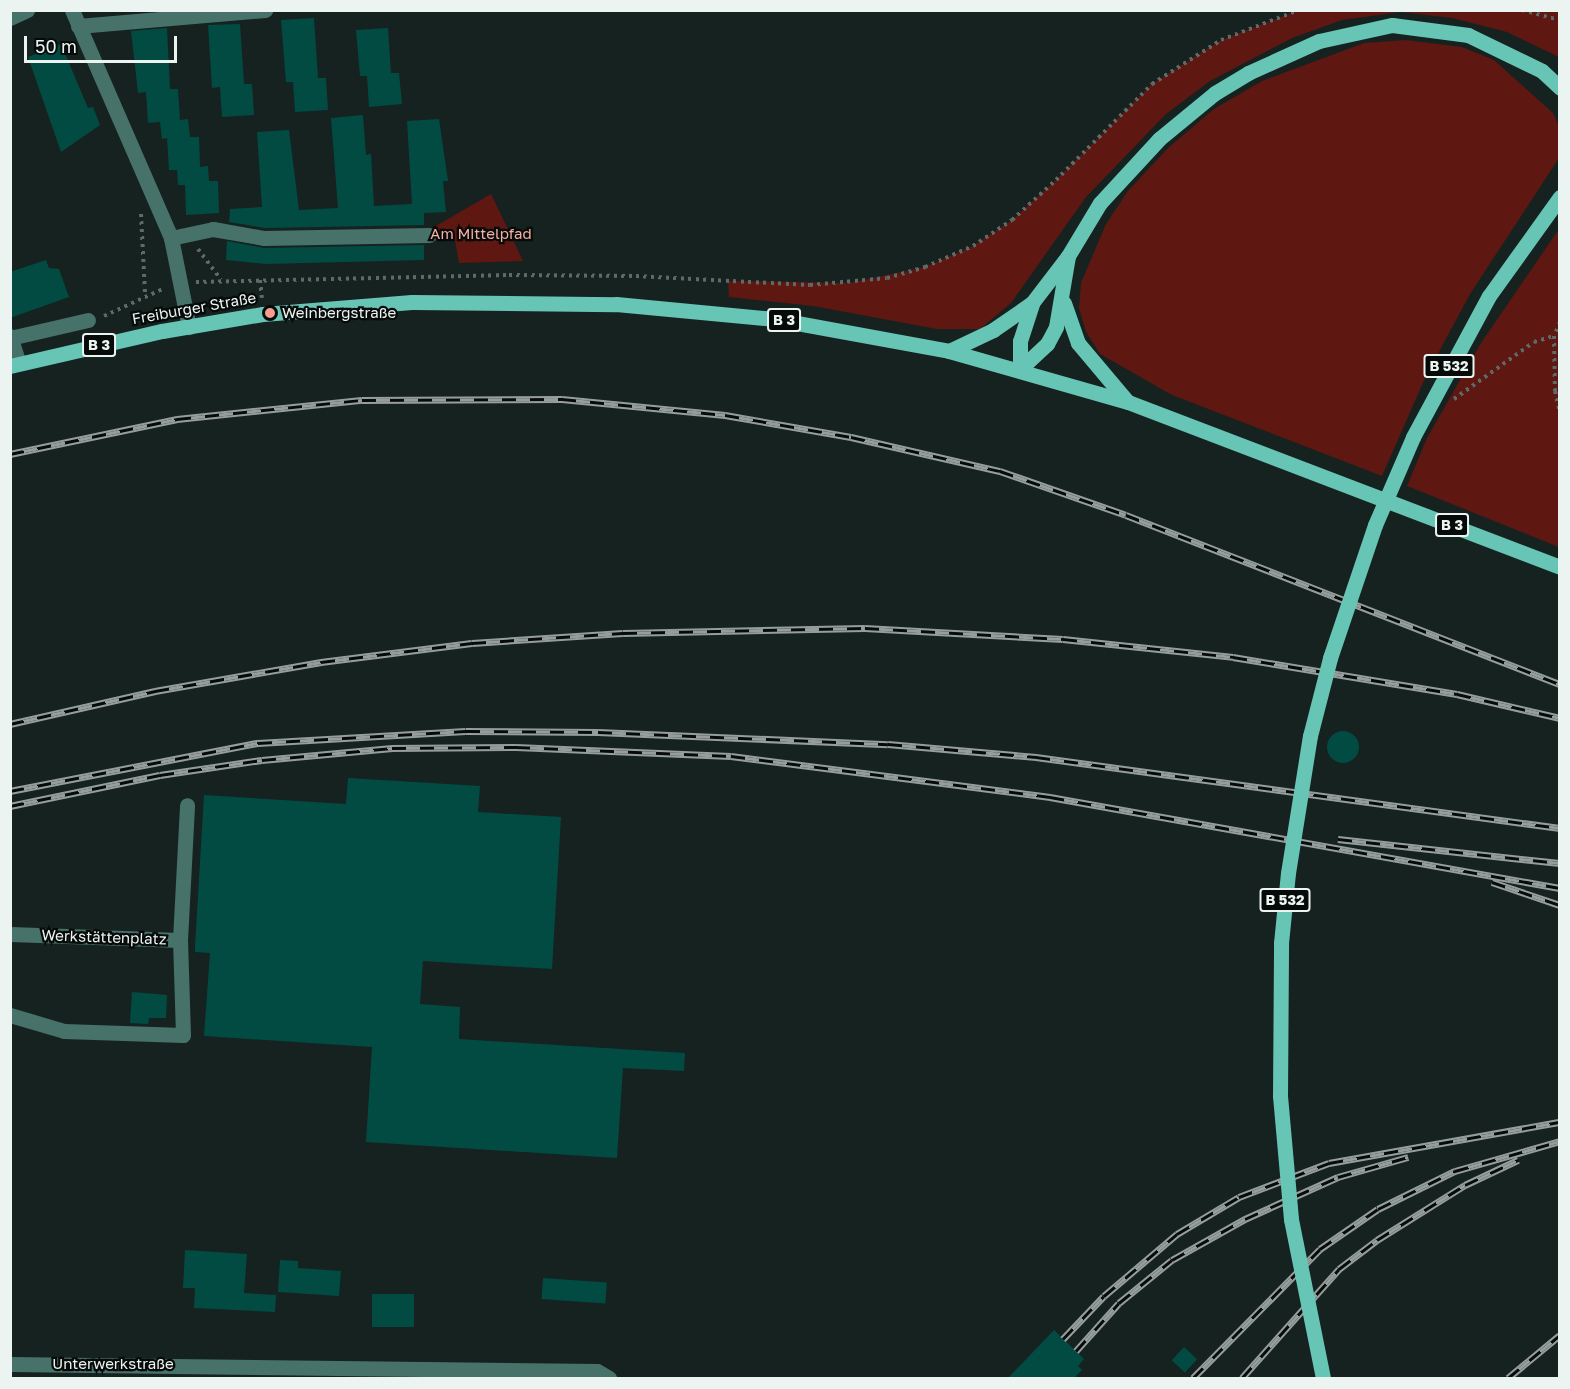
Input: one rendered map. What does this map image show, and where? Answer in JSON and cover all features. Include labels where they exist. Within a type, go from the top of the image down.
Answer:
[{"type":"main road","points":[[949,351],[993,330],[1032,303],[1068,256],[1100,203],[1167,131],[1215,93],[1248,73],[1311,45],[1383,26],[1428,27],[1468,35],[1504,50],[1542,71],[1560,88]]},
{"type":"main road","name":"B 532","points":[[1323,1378],[1291,1219],[1280,1096],[1281,943],[1286,884],[1310,736],[1330,658],[1371,536],[1413,437],[1489,296],[1560,197]]},
{"type":"main road","points":[[1020,369],[1047,344],[1063,300],[1068,256]]},
{"type":"main road","points":[[1063,300],[1078,344],[1128,402]]},
{"type":"main road","name":"Freiburger Straße","points":[[15,364],[189,327],[307,310],[494,301],[616,304],[775,319],[949,351]]},
{"type":"main road","points":[[1020,369],[1020,341],[1032,303]]},
{"type":"main road","name":"B 3","points":[[949,351],[1020,369],[1128,402],[1560,567]]},
{"type":"street","points":[[10,18],[27,10]]},
{"type":"street","points":[[72,10],[171,238],[189,327]]},
{"type":"street","points":[[78,26],[265,10]]},
{"type":"street","points":[[1542,71],[1560,74]]},
{"type":"street","points":[[171,238],[213,229],[264,238],[429,235]]},
{"type":"street","points":[[15,364],[11,338],[88,320]]},
{"type":"street","points":[[180,940],[187,805]]},
{"type":"street","name":"Werkstättenplatz","points":[[10,934],[180,940],[183,1035],[64,1031],[10,1015]]},
{"type":"street","name":"Unterwerkstraße","points":[[10,1364],[119,1371],[527,1374],[597,1371],[609,1378]]},
{"type":"path","points":[[88,320],[108,315],[145,294],[181,284],[222,279],[624,276],[810,285],[887,278],[925,267],[973,246],[1012,220],[1056,180],[1152,84],[1221,40],[1299,10]]},
{"type":"path","points":[[1522,10],[1560,20]]},
{"type":"path","points":[[140,204],[145,294]]},
{"type":"path","points":[[186,235],[222,279]]},
{"type":"path","points":[[1560,322],[1554,336],[1555,391],[1560,412]]},
{"type":"path","points":[[1428,407],[1445,405],[1534,342],[1554,336]]},
{"type":"green space","points":[[1299,10],[1559,11],[1559,57],[1507,32],[1452,18],[1401,12],[1342,20],[1292,38],[1210,81],[1166,114],[1086,197],[1011,303],[980,329],[937,329],[813,306],[729,297],[728,281],[849,283],[925,267],[973,246],[1012,220],[1056,180],[1152,84],[1221,40]]},
{"type":"green space","points":[[1406,40],[1462,47],[1494,60],[1553,113],[1559,126],[1559,158],[1470,294],[1426,376],[1382,476],[1172,395],[1100,354],[1086,332],[1079,308],[1081,283],[1106,224],[1128,191],[1168,148],[1214,109],[1262,81],[1364,43]]},
{"type":"green space","name":"Am Mittelpfad","points":[[491,194],[523,261],[459,263],[455,240],[430,241],[429,230]]},
{"type":"green space","points":[[1559,229],[1559,547],[1407,486],[1427,438],[1481,343]]},
{"type":"building","points":[[314,18],[318,78],[326,78],[328,110],[295,112],[293,82],[286,82],[281,20]]},
{"type":"building","points":[[240,24],[244,84],[252,84],[254,115],[222,117],[220,87],[212,88],[208,25]]},
{"type":"building","points":[[167,28],[170,89],[178,89],[180,120],[188,119],[190,137],[199,137],[200,167],[208,166],[209,181],[218,181],[219,213],[186,215],[185,185],[178,185],[177,170],[169,170],[167,138],[162,139],[160,122],[148,123],[146,92],[138,93],[131,31]]},
{"type":"building","points":[[388,28],[391,73],[399,73],[402,104],[369,107],[367,76],[360,76],[356,30]]},
{"type":"building","points":[[61,44],[88,108],[93,107],[100,125],[61,152],[28,57]]},
{"type":"building","points":[[363,115],[366,155],[371,154],[374,206],[412,204],[407,121],[439,119],[448,181],[443,181],[446,212],[424,213],[424,225],[265,228],[229,222],[230,209],[262,207],[257,132],[289,130],[299,210],[338,208],[331,118]]},
{"type":"building","points":[[227,241],[264,248],[424,245],[424,260],[265,264],[226,260]]},
{"type":"building","points":[[46,260],[49,268],[59,269],[69,297],[10,318],[10,272]]},
{"type":"building","points":[[1343,731],[1354,736],[1359,747],[1354,758],[1343,763],[1332,758],[1327,747],[1332,736]]},
{"type":"building","points":[[348,778],[480,786],[478,812],[561,817],[552,969],[423,961],[420,1004],[460,1007],[459,1039],[685,1053],[684,1071],[623,1068],[617,1158],[366,1142],[372,1047],[204,1036],[210,953],[195,952],[195,946],[204,795],[346,804]]},
{"type":"building","points":[[132,992],[167,995],[166,1018],[149,1018],[148,1024],[130,1023]]},
{"type":"building","points":[[185,1250],[247,1254],[244,1293],[276,1295],[275,1312],[194,1308],[195,1288],[183,1288]]},
{"type":"building","points":[[280,1260],[298,1261],[298,1268],[341,1271],[339,1296],[278,1292]]},
{"type":"building","points":[[543,1278],[607,1282],[605,1303],[542,1299]]},
{"type":"building","points":[[372,1294],[414,1294],[414,1327],[372,1327]]},
{"type":"building","points":[[1054,1330],[1084,1359],[1078,1366],[1082,1370],[1074,1378],[1008,1378]]},
{"type":"building","points":[[1184,1347],[1197,1359],[1185,1372],[1172,1360]]},
{"type":"railway","points":[[10,454],[177,419],[362,400],[562,399],[725,415],[851,437],[1000,471],[1126,515],[1560,684]]},
{"type":"railway","points":[[10,724],[155,691],[321,662],[472,643],[623,633],[865,628],[1063,639],[1233,657],[1457,694],[1560,718]]},
{"type":"railway","points":[[10,791],[258,743],[466,731],[598,732],[888,744],[1036,757],[1560,828]]},
{"type":"railway","points":[[10,806],[160,775],[262,760],[392,748],[516,747],[731,756],[1050,797],[1560,888]]},
{"type":"railway","points":[[1338,839],[1560,863]]},
{"type":"railway","points":[[1492,882],[1560,905]]},
{"type":"railway","points":[[1063,1339],[1104,1296],[1177,1234],[1239,1197],[1329,1163],[1560,1122]]},
{"type":"railway","points":[[1193,1378],[1320,1249],[1378,1209],[1455,1171],[1560,1141]]},
{"type":"railway","points":[[1076,1351],[1119,1303],[1172,1260],[1245,1219],[1338,1177],[1408,1157]]},
{"type":"railway","points":[[1242,1378],[1339,1269],[1377,1240],[1465,1185],[1518,1160]]},
{"type":"railway","points":[[1508,1378],[1560,1335]]},
{"type":"place","name":"Weinbergstraße","points":[[270,313]]}]
